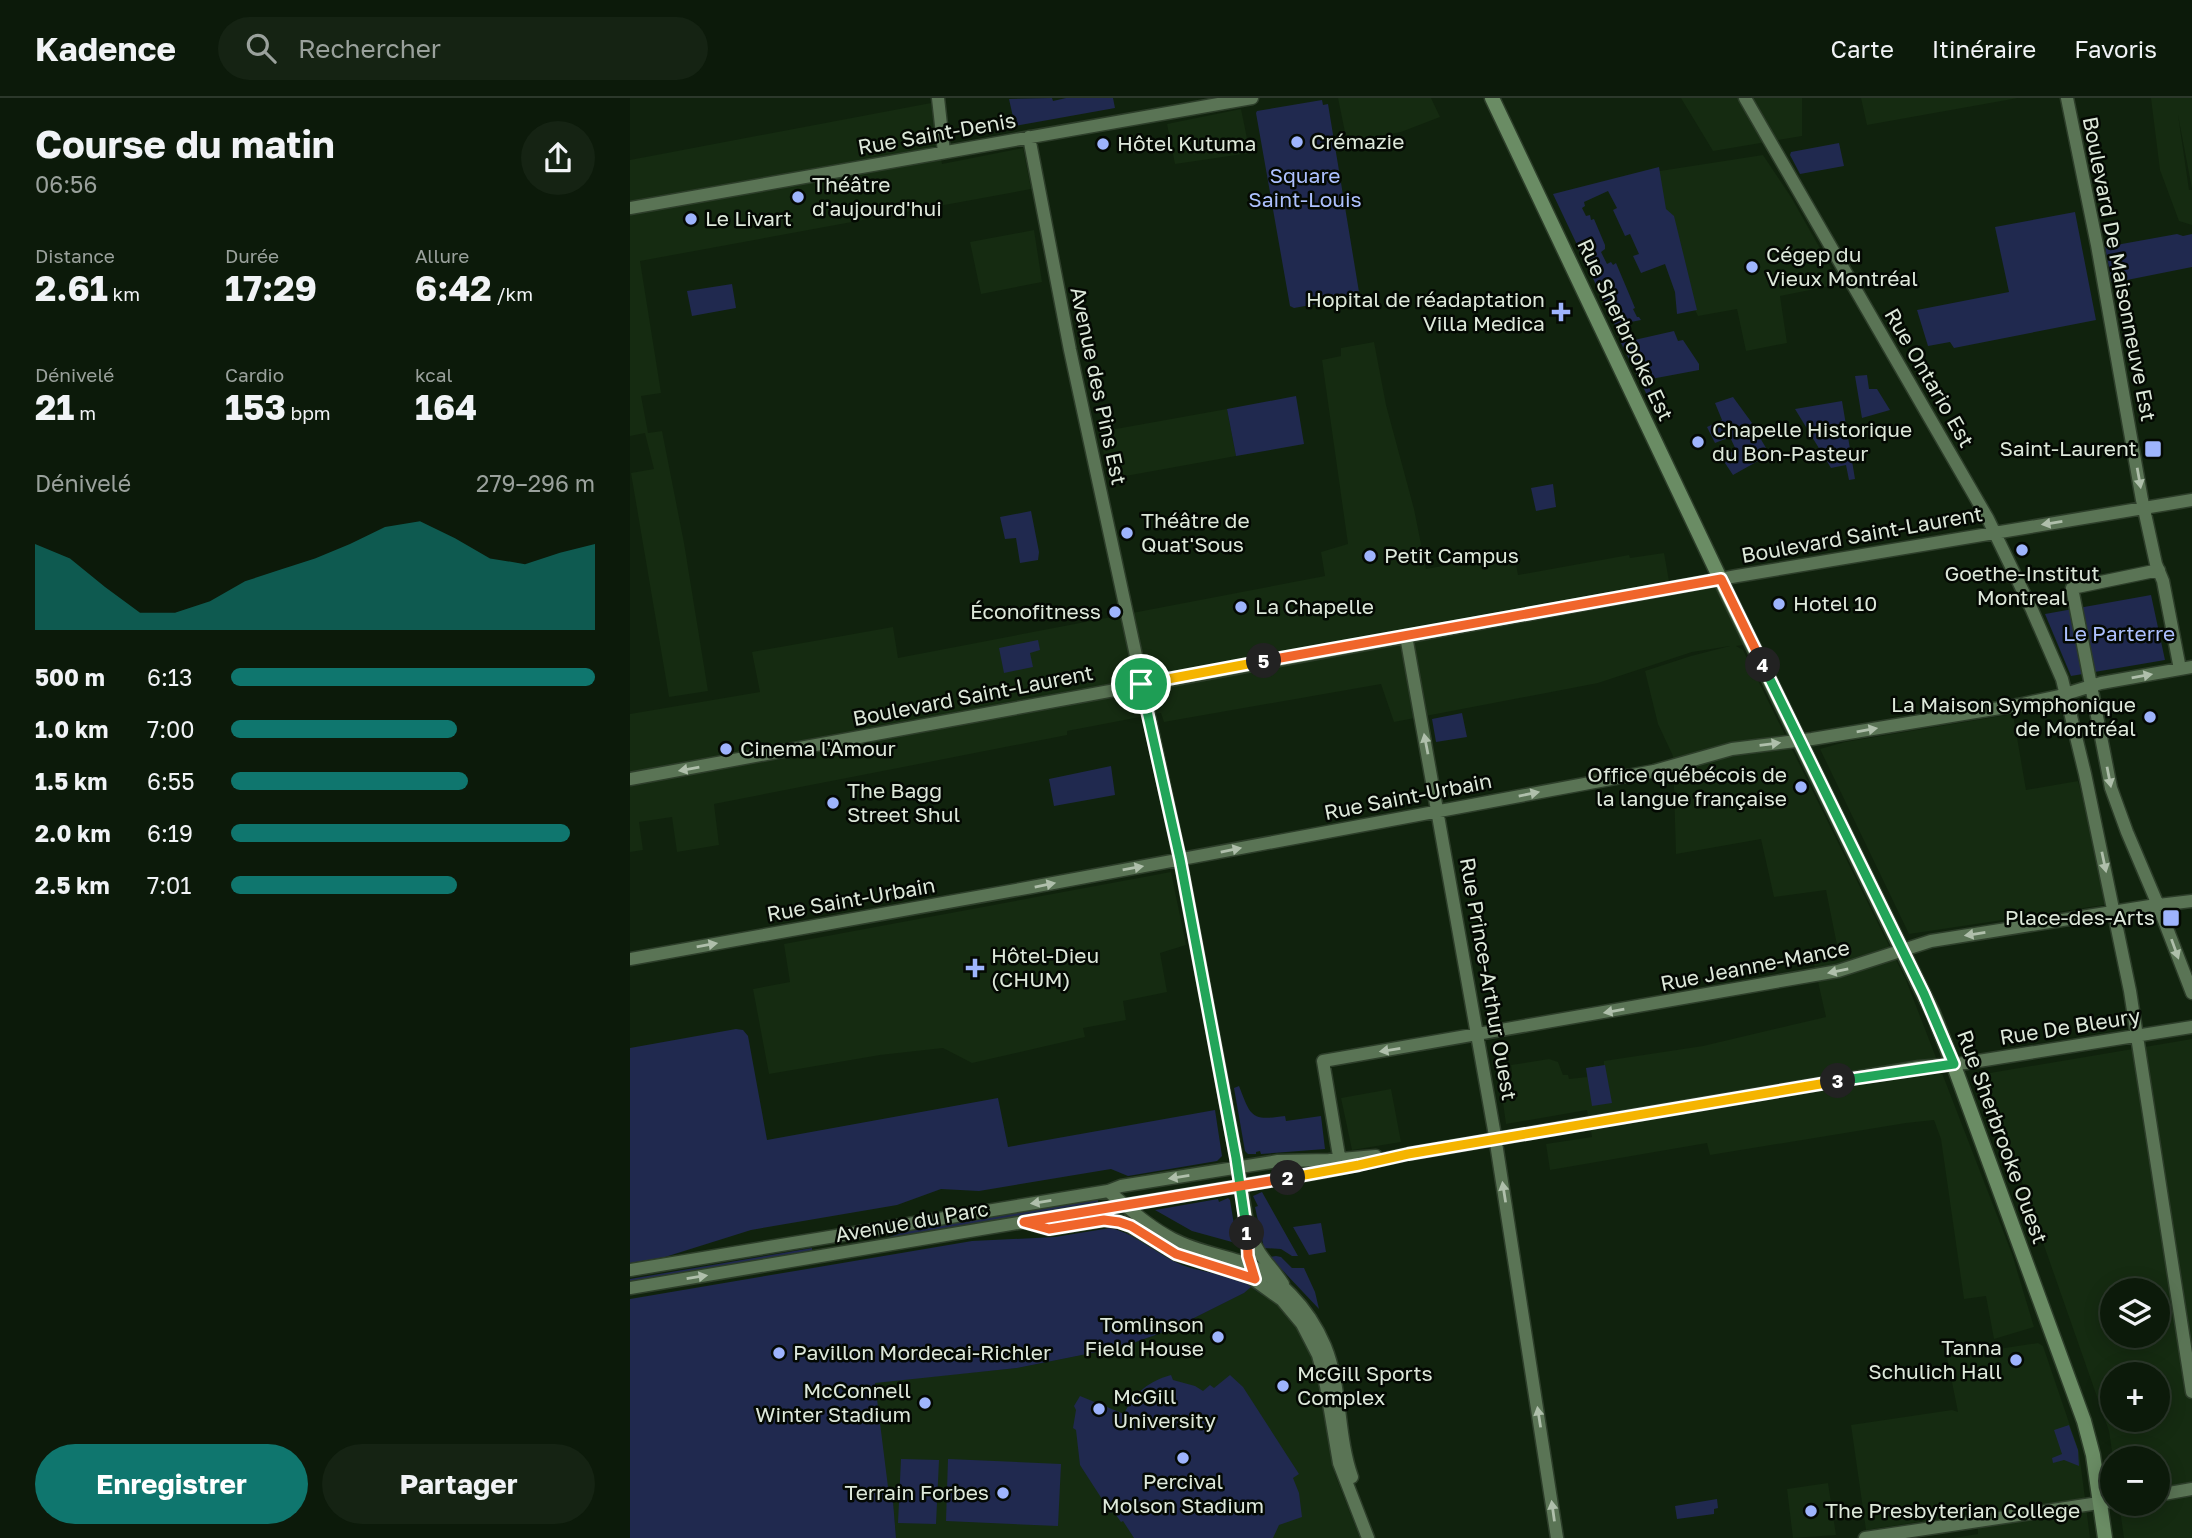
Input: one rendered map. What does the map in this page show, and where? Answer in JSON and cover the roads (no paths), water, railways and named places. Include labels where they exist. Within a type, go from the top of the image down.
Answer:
[{"type":"main road","points":[[938,98],[944,152]]},
{"type":"main road","name":"Rue Saint-Denis","points":[[630,208],[1252,98]]},
{"type":"main road","name":"Rue Sherbrooke Est","points":[[1492,98],[1721,579]]},
{"type":"main road","name":"Rue Ontario Est","points":[[1745,98],[1995,532],[2032,610],[2066,694],[2115,911],[2138,1036],[2192,1392]]},
{"type":"main road","name":"Boulevard De Maisonneuve Est","points":[[2067,98],[2097,245],[2144,508],[2186,668]]},
{"type":"main road","name":"Avenue des Pins Est","points":[[1029,137],[1070,350],[1180,859],[1247,1222]]},
{"type":"main road","name":"Boulevard Saint-Laurent","points":[[630,779],[1721,579],[2192,500]]},
{"type":"main road","points":[[2159,570],[2072,588],[2114,796],[2192,993]]},
{"type":"main road","name":"Rue Sherbrooke Ouest","points":[[1721,579],[1924,994],[1954,1064],[2084,1421],[2100,1480]]},
{"type":"main road","name":"Rue Prince-Arthur Ouest","points":[[1406,636],[1496,1139],[1557,1538]]},
{"type":"main road","name":"Rue Saint-Urbain","points":[[630,959],[1654,771],[1732,749],[1800,741],[2018,705],[2091,686],[2186,668]]},
{"type":"main road","name":"Rue Jeanne-Mance","points":[[1340,1164],[1323,1061],[1838,971],[1931,941],[2192,901]]},
{"type":"main road","name":"Rue De Bleury","points":[[1954,1064],[2192,1027]]},
{"type":"main road","name":"Avenue du Parc","points":[[630,1289],[1241,1186],[1340,1164],[1902,1070],[1954,1064]]},
{"type":"main road","name":"Avenue du Parc","points":[[630,1270],[1281,1160],[1340,1164]]},
{"type":"main road","points":[[1108,1191],[1149,1225],[1174,1240],[1250,1266],[1291,1295]]},
{"type":"main road","points":[[1024,1222],[1049,1229],[1104,1220],[1119,1222],[1131,1226],[1176,1254],[1255,1279],[1293,1311],[1315,1348],[1326,1386],[1338,1460],[1368,1538]]},
{"type":"main road","points":[[1247,1222],[1250,1266],[1255,1279]]},
{"type":"main road","points":[[1247,1222],[1261,1258],[1275,1270],[1311,1319],[1326,1350],[1334,1378],[1348,1463],[1377,1538]]},
{"type":"main road","points":[[2170,1492],[2192,1489]]},
{"type":"main road","points":[[1866,1538],[2100,1503]]},
{"type":"main road","name":"Rue Sherbrooke Ouest","points":[[2105,1538],[2106,1516]]},
{"type":"place","name":"Crémazie","points":[[1297,142]]},
{"type":"place","name":"Hôtel Kutuma","points":[[1103,144]]},
{"type":"place","name":"Théâtre d'aujourd'hui","points":[[798,197]]},
{"type":"place","name":"Le Livart","points":[[691,219]]},
{"type":"place","name":"Cégep du Vieux Montréal","points":[[1752,267]]},
{"type":"place","name":"Hopital de réadaptation Villa Medica","points":[[1561,312]]},
{"type":"place","name":"Chapelle Historique du Bon-Pasteur","points":[[1698,442]]},
{"type":"place","name":"Saint-Laurent","points":[[2153,449]]},
{"type":"place","name":"Théâtre de Quat'Sous","points":[[1127,533]]},
{"type":"place","name":"Goethe-Institut Montreal","points":[[2022,550]]},
{"type":"place","name":"Petit Campus","points":[[1370,556]]},
{"type":"place","name":"Hotel 10","points":[[1779,604]]},
{"type":"place","name":"La Chapelle","points":[[1241,607]]},
{"type":"place","name":"Éconofitness","points":[[1115,612]]},
{"type":"place","name":"La Maison Symphonique de Montréal","points":[[2150,717]]},
{"type":"place","name":"Cinema l'Amour","points":[[726,749]]},
{"type":"place","name":"Office québécois de la langue française","points":[[1801,787]]},
{"type":"place","name":"The Bagg Street Shul","points":[[833,803]]},
{"type":"place","name":"Place-des-Arts","points":[[2171,918]]},
{"type":"place","name":"Hôtel-Dieu (CHUM)","points":[[975,968]]},
{"type":"place","name":"Tomlinson Field House","points":[[1218,1337]]},
{"type":"place","name":"Pavillon Mordecai-Richler","points":[[779,1353]]},
{"type":"place","name":"Tanna Schulich Hall","points":[[2016,1360]]},
{"type":"place","name":"McGill Sports Complex","points":[[1283,1386]]},
{"type":"place","name":"McConnell Winter Stadium","points":[[925,1403]]},
{"type":"place","name":"McGill University","points":[[1099,1409]]},
{"type":"place","name":"Percival Molson Stadium","points":[[1183,1458]]},
{"type":"place","name":"Terrain Forbes","points":[[1003,1493]]},
{"type":"place","name":"The Presbyterian College","points":[[1811,1511]]},
{"type":"park label","name":"Square Saint-Louis","points":[[1305,188]]},
{"type":"park label","name":"Le Parterre","points":[[2119,634]]}]
